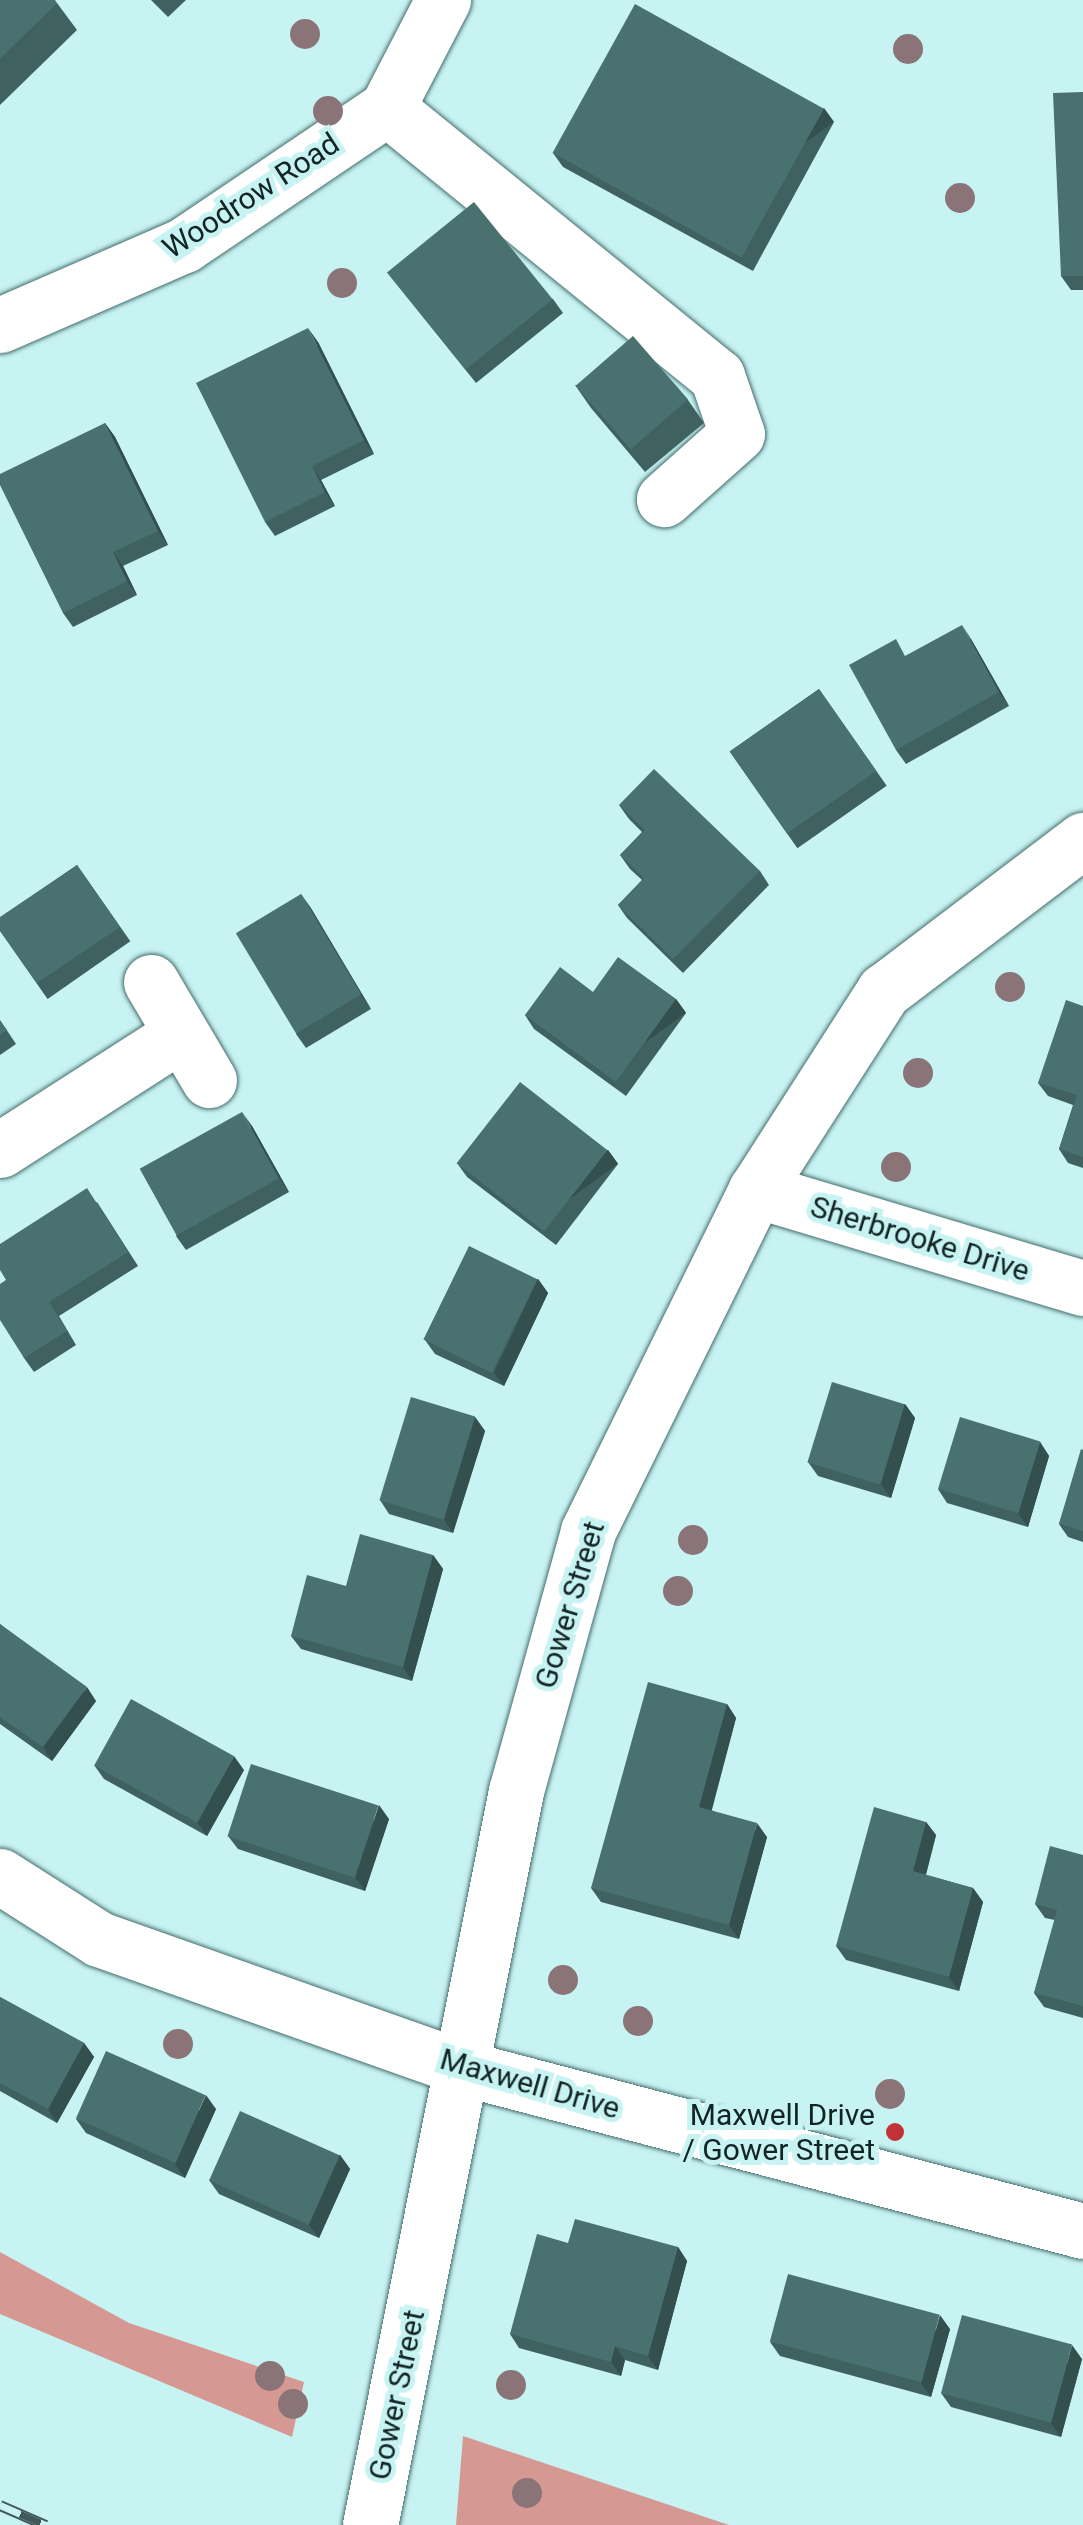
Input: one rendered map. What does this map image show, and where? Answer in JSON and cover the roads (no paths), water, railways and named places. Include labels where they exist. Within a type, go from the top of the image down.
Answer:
[{"type":"street","name":"Woodrow Road","points":[[0,326],[184,245],[387,108],[442,0]]},
{"type":"street","points":[[387,108],[718,376],[737,434],[664,498]]},
{"type":"street","name":"Gower Street","points":[[375,2502],[516,1791],[588,1531],[756,1190],[884,991],[1083,840]]},
{"type":"street","points":[[150,982],[209,1080]]},
{"type":"street","points":[[0,1150],[181,1034]]},
{"type":"street","name":"Sherbrooke Drive","points":[[756,1190],[1083,1288]]},
{"type":"street","name":"Maxwell Drive","points":[[0,1876],[99,1939],[463,2068],[1083,2230]]},
{"type":"railway","points":[[0,2505],[46,2525]]},
{"type":"place","name":"Maxwell Drive / Gower Street","points":[[895,2132]]}]
